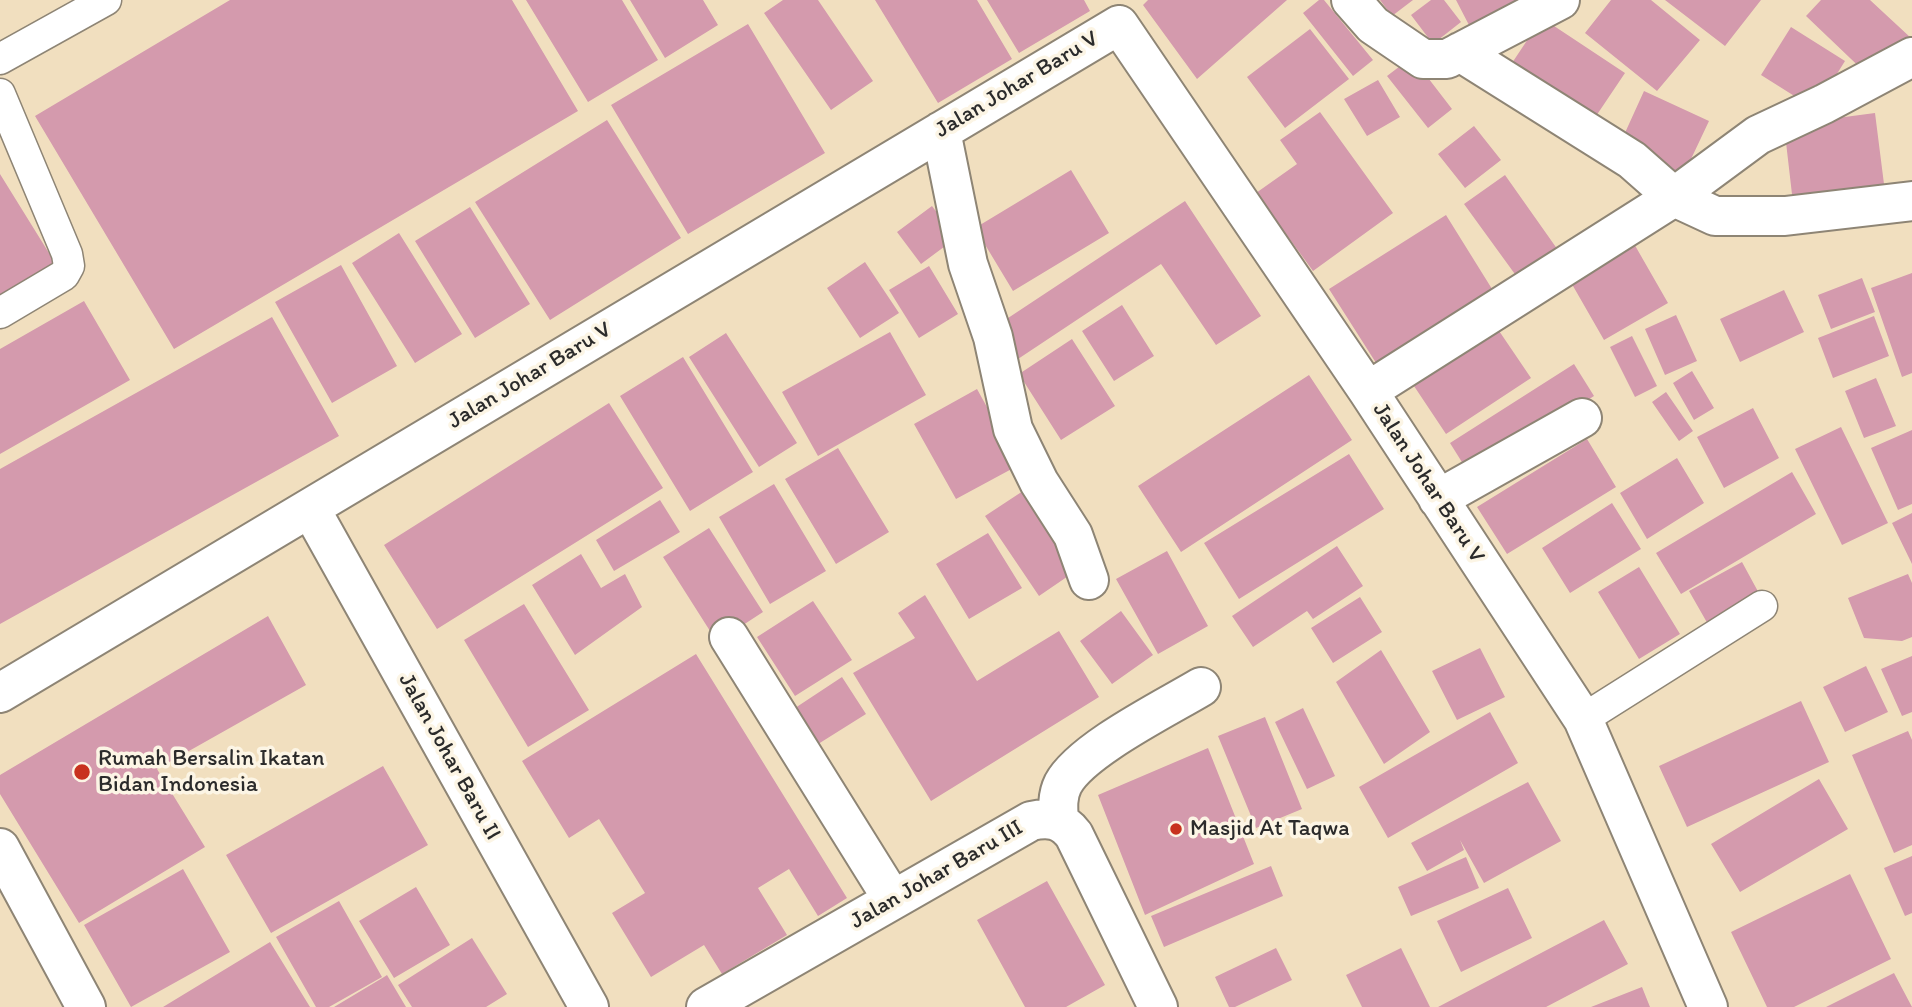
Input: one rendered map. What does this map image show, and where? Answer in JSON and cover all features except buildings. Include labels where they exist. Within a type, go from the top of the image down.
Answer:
[{"type":"street","points":[[1351,0],[1373,25],[1423,59],[1447,59],[1560,0]]},
{"type":"street","name":"Jalan Johar Baru V","points":[[0,693],[941,131],[1122,12],[1583,719],[1709,1007]]},
{"type":"street","points":[[1460,52],[1632,160],[1674,197],[1715,216],[1785,216],[1912,201]]},
{"type":"street","points":[[1368,391],[1674,197],[1758,135],[1824,104],[1912,57]]},
{"type":"street","points":[[941,131],[968,264],[993,337],[1013,429],[1039,482],[1073,535],[1089,580]]},
{"type":"street","points":[[1438,499],[1582,418]]},
{"type":"street","name":"Jalan Johar Baru II","points":[[310,508],[589,1007]]},
{"type":"street","points":[[729,636],[893,900]]},
{"type":"street","points":[[1158,1007],[1074,835],[1059,821],[1058,798],[1063,783],[1073,770],[1095,751],[1201,687]]},
{"type":"street","name":"Jalan Johar Baru III","points":[[706,1007],[1031,821],[1046,817],[1059,821]]},
{"type":"street","points":[[0,848],[86,1007]]},
{"type":"lane","points":[[0,60],[106,0]]},
{"type":"lane","points":[[0,94],[67,254],[69,267],[64,275],[0,313]]},
{"type":"lane","points":[[1583,719],[1762,606]]},
{"type":"place","name":"Rumah Bersalin Ikatan Bidan Indonesia","points":[[82,772]]},
{"type":"place","name":"Masjid At Taqwa","points":[[1176,829]]}]
